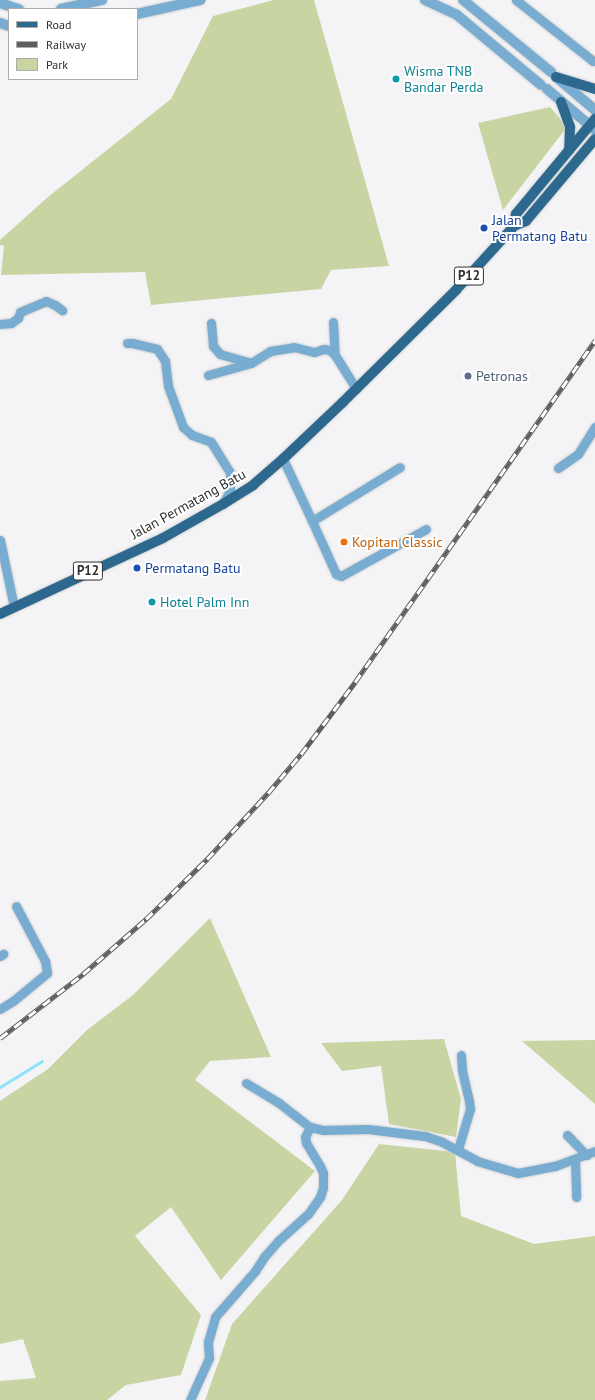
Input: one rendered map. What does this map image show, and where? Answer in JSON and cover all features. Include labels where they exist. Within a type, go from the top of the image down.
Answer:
[{"type":"main road","points":[[553,75],[595,89]]},
{"type":"main road","points":[[561,102],[570,127],[569,150]]},
{"type":"main road","name":"Jalan Permatang Batu","points":[[514,226],[516,214],[569,150],[593,125]]},
{"type":"main road","name":"Jalan Permatang Batu","points":[[0,614],[162,538],[223,504],[253,485],[283,459],[356,389],[456,290],[514,226],[526,221],[595,139]]},
{"type":"street","points":[[66,8],[102,0]]},
{"type":"street","points":[[138,14],[200,0]]},
{"type":"street","points":[[425,0],[457,15],[561,102],[593,125]]},
{"type":"street","points":[[463,0],[595,110]]},
{"type":"street","points":[[516,0],[593,62],[595,61]]},
{"type":"street","points":[[0,3],[16,8]]},
{"type":"street","points":[[0,324],[11,323],[18,318],[20,312],[46,301],[55,304],[62,310]]},
{"type":"street","points":[[333,322],[335,355]]},
{"type":"street","points":[[211,323],[213,346],[220,354],[251,363]]},
{"type":"street","points":[[127,344],[132,343],[157,349],[165,361],[168,386],[183,428],[192,435],[211,442],[230,473],[230,490],[223,504]]},
{"type":"street","points":[[208,375],[251,363],[270,351],[294,346],[314,352],[330,350],[335,355],[356,389]]},
{"type":"street","points":[[558,468],[578,454],[595,427]]},
{"type":"street","points":[[283,459],[336,574],[341,576],[426,529]]},
{"type":"street","points":[[312,521],[400,467]]},
{"type":"street","points":[[0,540],[14,607]]},
{"type":"street","points":[[1,1006],[13,1001],[47,973],[45,961],[16,906]]},
{"type":"street","points":[[458,1149],[470,1109],[470,1101],[462,1070],[461,1055]]},
{"type":"street","points":[[246,1083],[279,1103],[310,1127],[323,1130],[368,1129],[405,1133],[437,1140],[458,1149],[476,1161],[518,1172],[541,1170],[575,1160],[595,1151]]},
{"type":"street","points":[[190,1400],[209,1358],[208,1342],[215,1317],[255,1271],[264,1257],[279,1240],[308,1214],[320,1197],[323,1188],[323,1173],[306,1143],[305,1137],[310,1127]]},
{"type":"street","points":[[567,1135],[586,1155]]},
{"type":"street","points":[[575,1160],[576,1198]]},
{"type":"green space","points":[[274,0],[314,0],[389,266],[331,270],[321,289],[151,305],[145,272],[1,275],[4,246],[0,245],[0,240],[48,197],[171,99],[213,16]]},
{"type":"green space","points":[[550,107],[567,127],[503,210],[478,123]]},
{"type":"green space","points":[[210,918],[271,1057],[210,1061],[195,1080],[315,1171],[221,1280],[171,1207],[135,1236],[201,1315],[181,1375],[126,1385],[107,1400],[0,1400],[0,1381],[36,1378],[23,1339],[0,1344],[0,1101],[48,1069],[87,1030],[133,995]]},
{"type":"green space","points":[[444,1039],[461,1099],[456,1137],[389,1124],[381,1066],[342,1071],[321,1043]]},
{"type":"green space","points":[[595,1040],[595,1104],[522,1041]]},
{"type":"green space","points":[[379,1144],[455,1152],[461,1216],[534,1244],[595,1236],[595,1400],[205,1400],[232,1324],[342,1200]]},
{"type":"waterway","points":[[0,1087],[42,1061]]},
{"type":"railway","points":[[0,1038],[83,974],[146,919],[207,859],[268,793],[301,754],[355,682],[595,340]]},
{"type":"place","name":"Wisma TNB Bandar Perda","points":[[396,79]]},
{"type":"place","name":"Jalan Permatang Batu","points":[[484,228]]},
{"type":"place","name":"Petronas","points":[[468,376]]},
{"type":"place","name":"Kopitan Classic","points":[[344,542]]},
{"type":"place","name":"Permatang Batu","points":[[137,568]]},
{"type":"place","name":"Hotel Palm Inn","points":[[152,602]]}]
